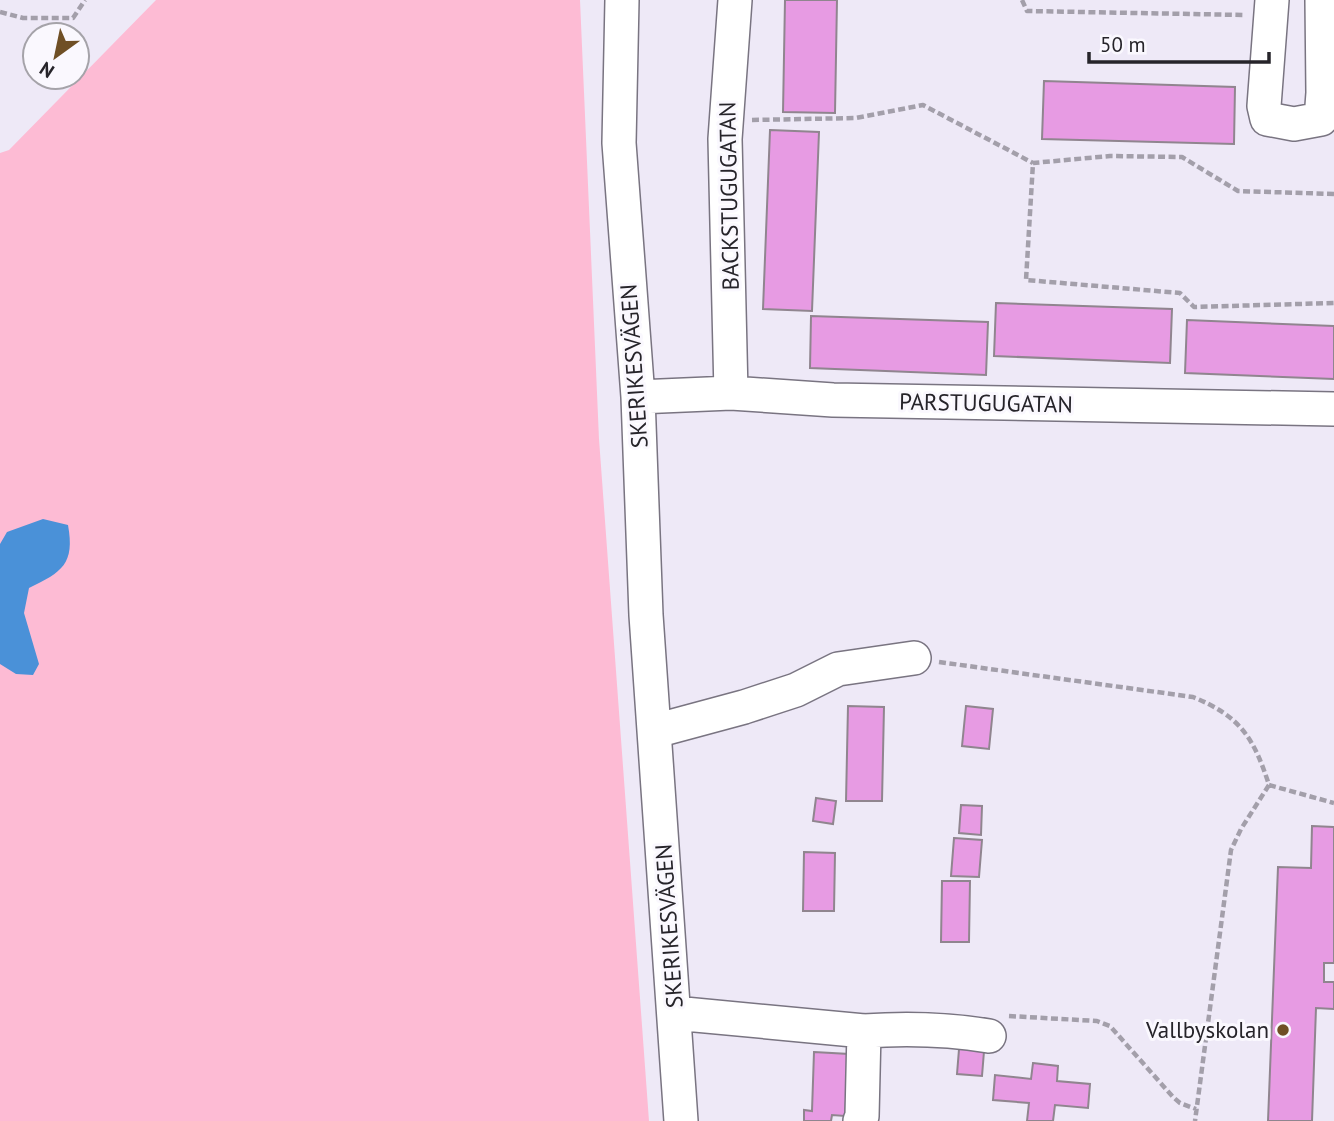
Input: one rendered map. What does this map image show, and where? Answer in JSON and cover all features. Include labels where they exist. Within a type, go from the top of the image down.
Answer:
[{"type":"street","name":"SKERIKESVÄGEN","points":[[622,0],[619,143],[638,397],[646,615],[681,1121]]},
{"type":"street","name":"BACKSTUGUGATAN","points":[[731,393],[726,121],[735,0]]},
{"type":"street","points":[[1271,8],[1264,106],[1268,119],[1294,124],[1321,119],[1322,0]]},
{"type":"street","name":"PARSTUGUGATAN","points":[[638,397],[731,393],[833,400],[1334,410]]},
{"type":"street","points":[[655,731],[796,690],[838,669],[914,658]]},
{"type":"street","points":[[674,1013],[864,1031],[957,1031],[995,1026]]},
{"type":"street","points":[[860,1121],[864,1031]]},
{"type":"path","points":[[0,12],[23,18],[74,18],[85,0]]},
{"type":"path","points":[[1022,0],[1027,11],[1271,8]]},
{"type":"path","points":[[726,121],[856,118],[923,105],[1033,163],[1111,156],[1182,158],[1238,191],[1334,194]]},
{"type":"path","points":[[1033,163],[1026,280],[1180,293],[1194,307],[1334,303]]},
{"type":"path","points":[[914,658],[1193,697],[1215,706],[1242,728],[1261,758],[1269,785],[1231,850],[1195,1121]]},
{"type":"path","points":[[1269,785],[1334,803]]},
{"type":"path","points":[[995,1026],[1097,1021],[1110,1027],[1173,1097],[1196,1109]]},
{"type":"shaded area","points":[[156,0],[580,0],[599,439],[649,1121],[0,1121],[0,153],[9,150],[67,91],[91,91],[91,66]]},
{"type":"water","points":[[43,519],[68,525],[69,549],[64,565],[58,571],[29,588],[24,613],[39,664],[33,675],[16,674],[0,664],[0,544],[7,532]]},
{"type":"building","points":[[785,0],[837,0],[835,113],[783,112]]},
{"type":"building","points":[[1044,81],[1235,87],[1234,144],[1042,139]]},
{"type":"building","points":[[770,130],[819,132],[812,311],[763,309]]},
{"type":"building","points":[[996,303],[1172,309],[1170,363],[994,356]]},
{"type":"building","points":[[811,316],[988,322],[986,375],[810,368]]},
{"type":"building","points":[[1187,320],[1334,326],[1334,379],[1185,373]]},
{"type":"building","points":[[848,706],[884,707],[882,801],[846,801]]},
{"type":"building","points":[[966,706],[993,709],[989,749],[962,746]]},
{"type":"building","points":[[816,798],[836,801],[833,824],[813,821]]},
{"type":"building","points":[[961,805],[982,806],[981,835],[959,833]]},
{"type":"building","points":[[1312,826],[1334,827],[1334,963],[1324,963],[1324,982],[1334,982],[1334,1009],[1316,1008],[1312,1121],[1268,1121],[1278,867],[1311,868]]},
{"type":"building","points":[[954,838],[982,840],[979,877],[951,876]]},
{"type":"building","points":[[804,852],[835,853],[834,911],[803,911]]},
{"type":"building","points":[[942,881],[970,881],[969,942],[941,942]]},
{"type":"building","points":[[960,1037],[985,1039],[982,1076],[957,1074]]},
{"type":"building","points":[[814,1052],[849,1054],[845,1116],[832,1115],[831,1121],[804,1121],[804,1110],[812,1111]]},
{"type":"building","points":[[1033,1063],[1058,1066],[1057,1081],[1090,1084],[1088,1108],[1055,1105],[1053,1121],[1027,1121],[1029,1103],[993,1100],[995,1075],[1031,1079]]},
{"type":"place","name":"Vallbyskolan","points":[[1283,1030]]}]
